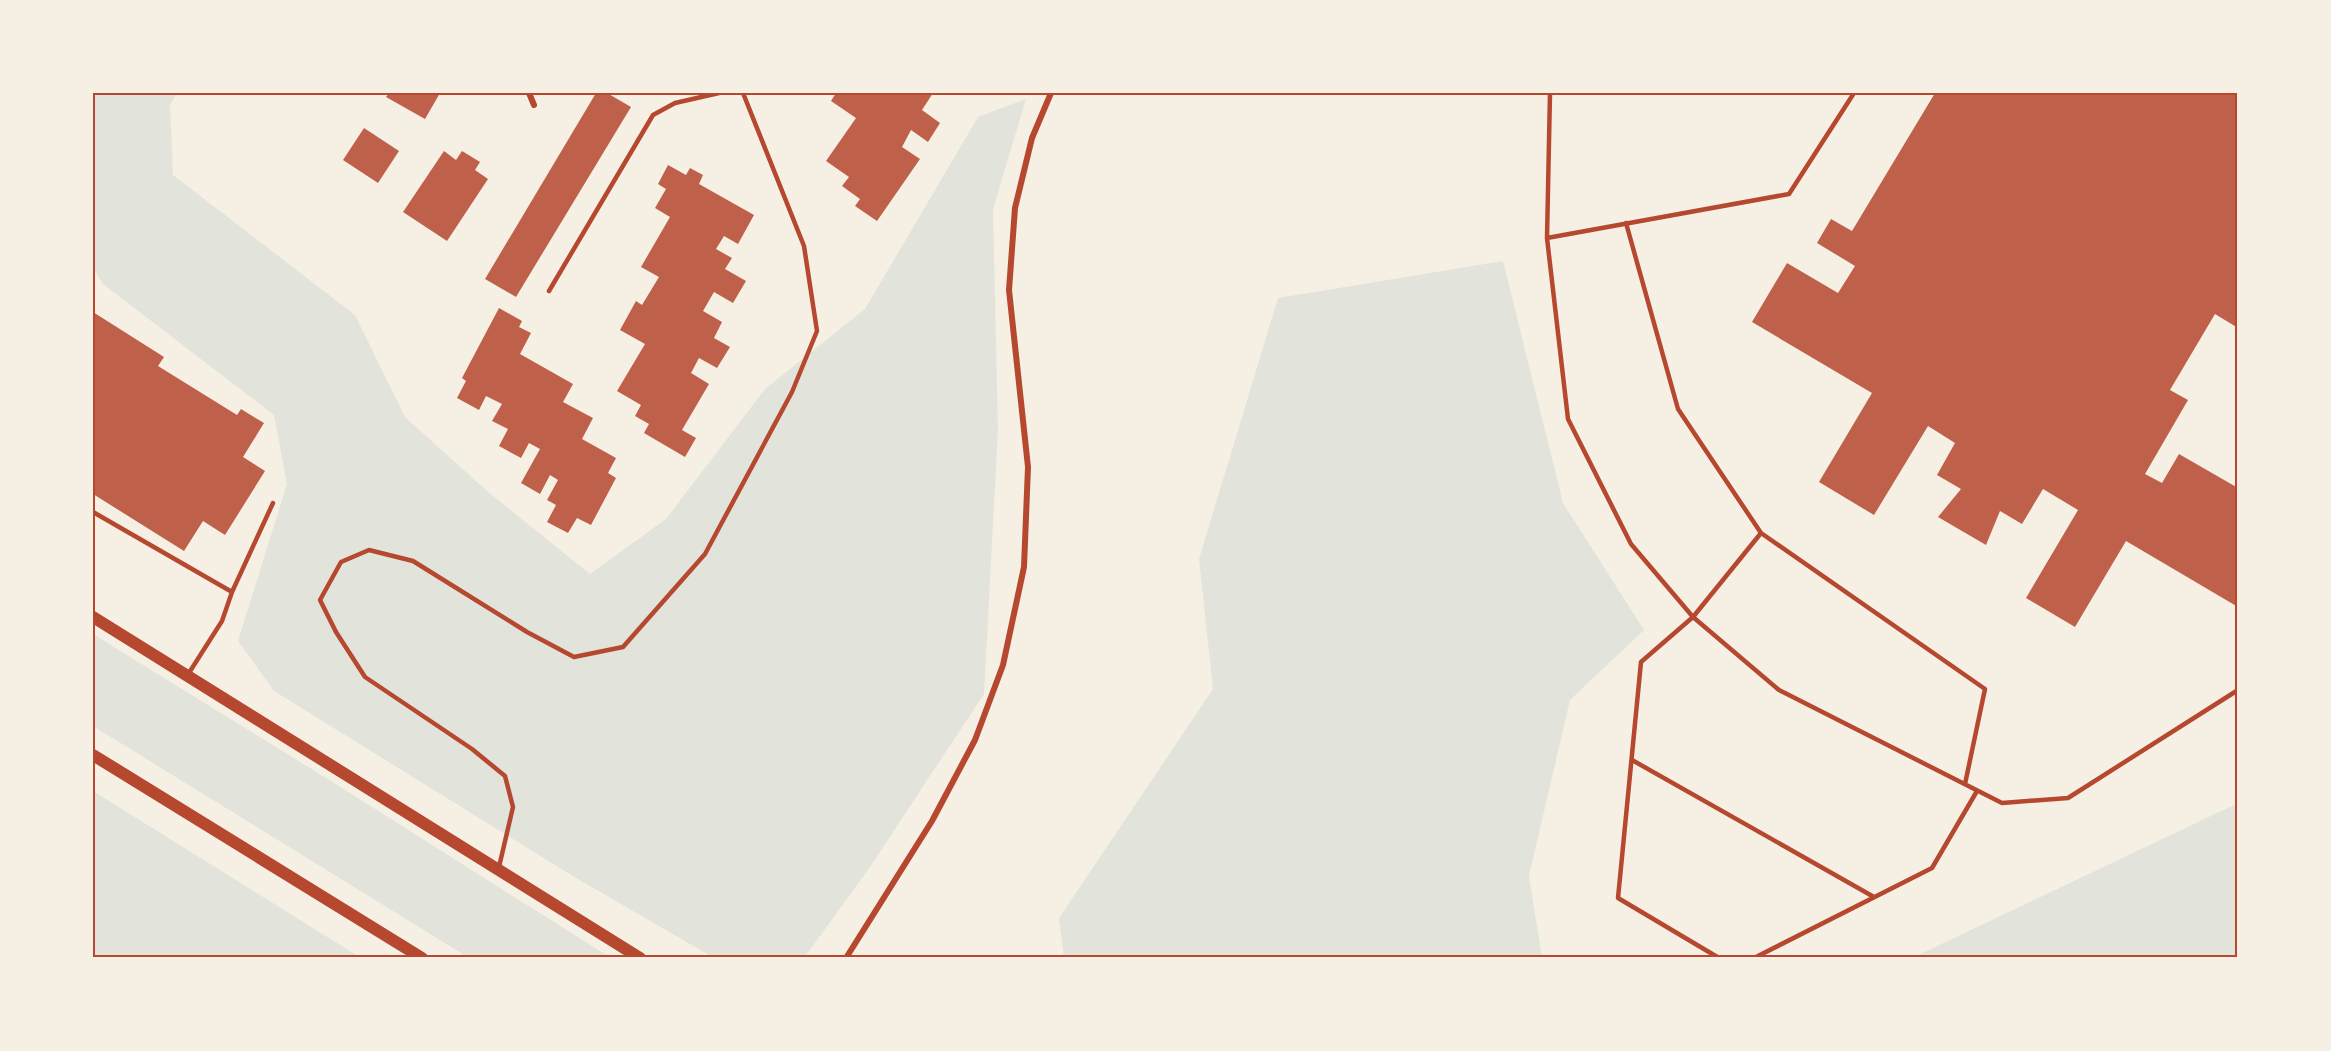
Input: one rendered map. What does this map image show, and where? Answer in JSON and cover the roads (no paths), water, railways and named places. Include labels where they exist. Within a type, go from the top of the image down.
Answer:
[{"type":"main road","points":[[93,617],[640,958]]},
{"type":"main road","points":[[93,754],[422,958]]},
{"type":"street","points":[[529,93],[534,105]]},
{"type":"street","points":[[846,958],[932,821],[975,740],[1003,665],[1024,567],[1028,467],[1009,290],[1015,208],[1032,138],[1051,93]]},
{"type":"lane","points":[[549,291],[653,115],[675,103],[719,93]]},
{"type":"lane","points":[[499,870],[513,807],[505,776],[472,749],[365,677],[336,632],[320,600],[341,562],[369,550],[413,561],[527,632],[574,657],[623,647],[657,612],[705,554],[792,392],[817,331],[804,246],[743,93]]},
{"type":"lane","points":[[1550,93],[1547,238],[1568,419],[1632,544],[1693,617],[1779,690],[2002,803],[2068,798],[2238,690]]},
{"type":"lane","points":[[1547,238],[1789,194],[1854,93]]},
{"type":"lane","points":[[1626,223],[1678,409],[1761,533],[1985,689],[1965,784]]},
{"type":"lane","points":[[188,676],[222,621],[232,591],[273,503]]},
{"type":"lane","points":[[93,512],[232,591]]},
{"type":"lane","points":[[1719,958],[1618,898],[1641,662],[1693,617],[1761,533]]},
{"type":"lane","points":[[1632,760],[1874,897]]},
{"type":"lane","points":[[1754,958],[1932,868],[1977,790]]}]
